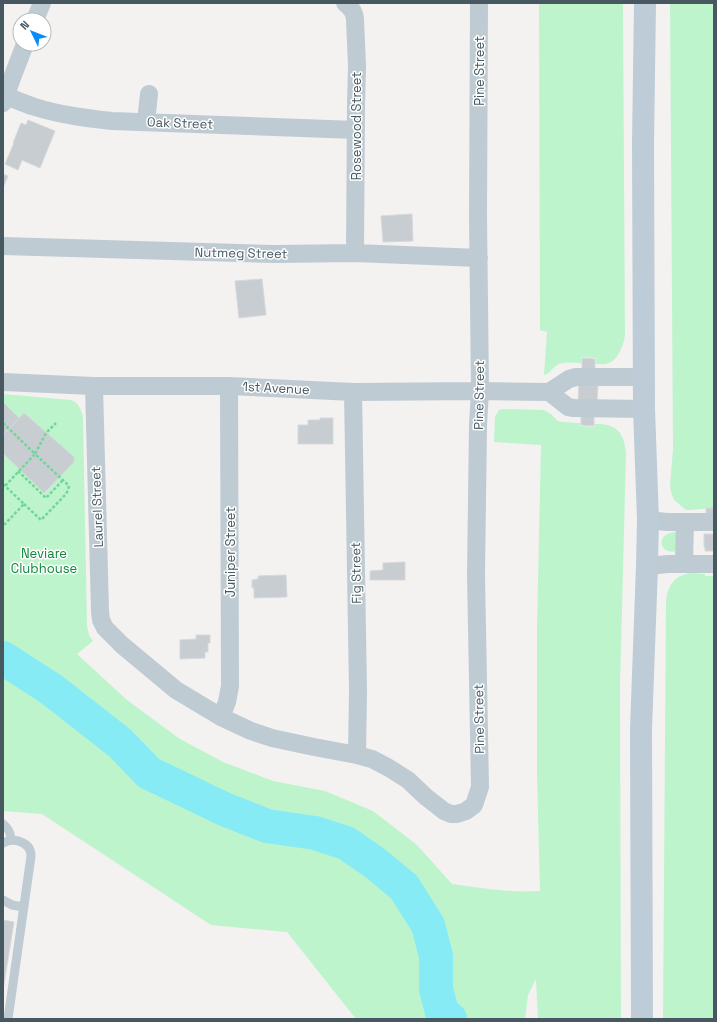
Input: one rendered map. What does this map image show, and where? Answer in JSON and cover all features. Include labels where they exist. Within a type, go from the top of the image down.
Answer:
[{"type":"street","name":"Rosewood Street","points":[[346,3],[354,12],[357,66],[355,253]]},
{"type":"street","name":"Pine Street","points":[[358,755],[372,759],[408,780],[444,812],[457,814],[466,811],[474,805],[480,787],[476,575],[480,391],[479,3]]},
{"type":"street","points":[[642,1019],[641,729],[648,520],[644,409],[643,143],[645,3]]},
{"type":"street","points":[[4,100],[22,52]]},
{"type":"street","points":[[146,122],[149,94]]},
{"type":"street","name":"Oak Street","points":[[4,100],[91,119],[356,130]]},
{"type":"street","name":"Nutmeg Street","points":[[3,246],[274,254],[355,253],[479,258]]},
{"type":"street","points":[[644,377],[576,377],[568,379],[549,392],[568,406],[574,408],[644,409]]},
{"type":"street","name":"1st Avenue","points":[[3,382],[94,386],[228,386],[353,392],[549,392]]},
{"type":"street","name":"Laurel Street","points":[[94,386],[101,620],[105,628],[122,645],[176,690],[221,717]]},
{"type":"street","name":"Juniper Street","points":[[221,717],[227,702],[230,686],[228,386]]},
{"type":"street","name":"Fig Street","points":[[353,392],[358,755]]},
{"type":"street","points":[[648,520],[714,522]]},
{"type":"street","points":[[684,563],[685,522]]},
{"type":"street","points":[[647,566],[684,563],[714,564]]},
{"type":"street","points":[[221,717],[251,731],[272,738],[358,755]]},
{"type":"lane","points":[[3,824],[11,834],[7,842],[26,844],[31,851],[8,1019]]},
{"type":"lane","points":[[3,900],[12,905],[24,907]]},
{"type":"path","points":[[3,423],[35,454],[69,486],[66,494],[41,520],[4,485],[35,454],[46,433],[56,423]]},
{"type":"path","points":[[18,471],[46,498],[63,480]]},
{"type":"path","points":[[3,526],[24,504]]},
{"type":"green space","points":[[539,3],[623,3],[625,335],[618,355],[609,363],[596,364],[596,358],[581,357],[581,363],[560,364],[544,375],[547,332],[540,330]]},
{"type":"green space","points":[[670,3],[714,3],[714,508],[690,510],[686,510],[674,500],[670,485],[673,449]]},
{"type":"green space","name":"Neviare Clubhouse","points":[[3,394],[71,400],[78,405],[83,417],[87,626],[89,635],[93,641],[77,654],[127,700],[180,739],[223,762],[273,781],[325,791],[373,811],[417,845],[452,884],[507,891],[540,891],[537,776],[537,628],[541,445],[494,442],[495,417],[499,410],[503,409],[544,410],[558,421],[580,423],[580,426],[595,427],[595,424],[609,425],[618,431],[623,440],[626,453],[620,686],[621,1019],[538,1019],[536,979],[528,995],[525,1019],[356,1019],[287,932],[211,925],[42,814],[3,811]]},
{"type":"green space","points":[[676,532],[677,551],[671,552],[663,547],[662,540],[664,536],[669,533]]},
{"type":"green space","points":[[691,573],[714,576],[714,1019],[663,1019],[666,602],[668,591],[672,583],[680,576]]},
{"type":"building","points":[[28,120],[55,131],[40,168],[22,160],[18,170],[5,164],[21,123],[26,125]]},
{"type":"building","points":[[3,174],[8,176],[3,188]]},
{"type":"building","points":[[412,214],[413,241],[383,242],[381,216]]},
{"type":"building","points":[[262,279],[266,315],[239,318],[235,281]]},
{"type":"building","points":[[582,358],[595,359],[595,369],[582,369]]},
{"type":"building","points":[[579,383],[598,384],[597,401],[578,401]]},
{"type":"building","points":[[3,402],[19,418],[3,435]]},
{"type":"building","points":[[24,413],[74,457],[74,462],[44,493],[3,453],[3,435]]},
{"type":"building","points":[[581,414],[594,415],[594,426],[581,425]]},
{"type":"building","points":[[320,418],[333,418],[333,444],[298,444],[298,425],[308,425],[308,420],[320,420]]},
{"type":"building","points":[[706,508],[714,508],[714,515],[706,515]]},
{"type":"building","points":[[704,534],[714,534],[714,551],[705,551]]},
{"type":"building","points":[[405,562],[405,580],[370,580],[370,571],[383,570],[383,563]]},
{"type":"building","points":[[286,575],[287,597],[254,598],[252,580],[258,579],[258,576]]},
{"type":"building","points":[[196,635],[210,635],[210,643],[208,643],[208,652],[205,652],[205,658],[180,659],[180,640],[196,639]]},
{"type":"building","points":[[3,920],[14,922],[3,990]]},
{"type":"waterway","points":[[3,658],[51,689],[120,743],[149,773],[224,809],[267,826],[315,833],[346,843],[375,863],[404,887],[428,925],[436,956],[436,989],[442,1012],[450,1019]]}]
